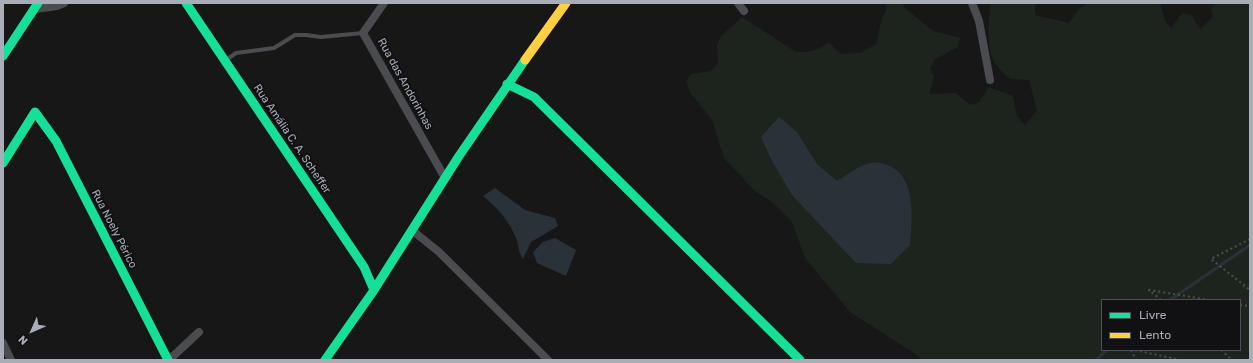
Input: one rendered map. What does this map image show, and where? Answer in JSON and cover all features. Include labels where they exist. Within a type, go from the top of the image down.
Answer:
[{"type":"main road","name":"Rua Amália C. A. Scheffer","points":[[186,3],[364,267],[374,290]]},
{"type":"main road","points":[[325,360],[413,231],[445,178],[507,84],[566,3]]},
{"type":"main road","points":[[3,56],[34,6]]},
{"type":"main road","points":[[507,84],[534,97],[800,360]]},
{"type":"main road","name":"Rua Noely Périco","points":[[3,163],[35,112],[56,141],[169,360]]},
{"type":"street","points":[[34,6],[57,6],[64,3]]},
{"type":"street","name":"Rua das Andorinhas","points":[[384,3],[363,33],[445,178]]},
{"type":"street","points":[[738,3],[744,11]]},
{"type":"street","points":[[972,3],[979,21],[990,80]]},
{"type":"street","points":[[413,231],[439,252],[548,360]]},
{"type":"street","points":[[169,360],[199,332]]},
{"type":"street","points":[[3,343],[12,360]]},
{"type":"lane","points":[[225,60],[236,53],[274,48],[295,35],[321,37],[363,33]]},
{"type":"path","points":[[1250,239],[1212,259],[1250,290]]},
{"type":"path","points":[[1160,299],[1149,290],[1204,299]]},
{"type":"path","points":[[1132,351],[1136,360]]},
{"type":"path","points":[[1140,351],[1180,360]]},
{"type":"path","points":[[1221,351],[1232,360]]},
{"type":"shaded area","points":[[885,3],[902,3],[904,7],[933,31],[960,38],[958,47],[934,60],[930,69],[934,77],[929,94],[956,93],[970,105],[979,102],[989,87],[1013,96],[1017,116],[1025,125],[1037,111],[1029,80],[1010,79],[996,65],[993,59],[989,43],[989,17],[991,3],[1035,3],[1035,15],[1069,23],[1079,9],[1088,3],[1156,3],[1161,5],[1165,21],[1171,28],[1182,13],[1191,15],[1200,29],[1213,17],[1211,8],[1216,3],[1250,3],[1250,360],[922,360],[917,355],[850,312],[805,258],[792,222],[772,202],[756,192],[724,158],[712,120],[689,91],[686,81],[691,74],[711,71],[718,63],[717,45],[721,36],[742,17],[796,52],[813,50],[829,42],[842,54],[861,53],[876,44],[882,18],[887,9]]},
{"type":"shaded area","points":[[779,117],[797,132],[817,164],[837,181],[861,166],[870,163],[881,163],[887,165],[897,170],[904,178],[908,188],[912,211],[910,245],[891,264],[856,263],[792,195],[772,161],[761,137]]},
{"type":"shaded area","points":[[495,188],[525,210],[555,218],[558,226],[531,242],[523,259],[510,226],[498,210],[483,196]]},
{"type":"shaded area","points":[[555,238],[576,250],[566,276],[537,263],[533,252],[543,242]]},
{"type":"waterway","points":[[1171,299],[1250,245]]},
{"type":"waterway","points":[[1096,360],[1106,351]]},
{"type":"traffic: fast","points":[[3,56],[38,3]]},
{"type":"traffic: fast","points":[[186,3],[364,267],[374,290]]},
{"type":"traffic: fast","points":[[325,360],[372,293],[459,156],[525,60]]},
{"type":"traffic: fast","points":[[507,84],[534,97],[800,360]]},
{"type":"traffic: fast","points":[[3,163],[35,112],[56,141],[168,360]]},
{"type":"traffic: slow","points":[[525,60],[566,3]]}]
